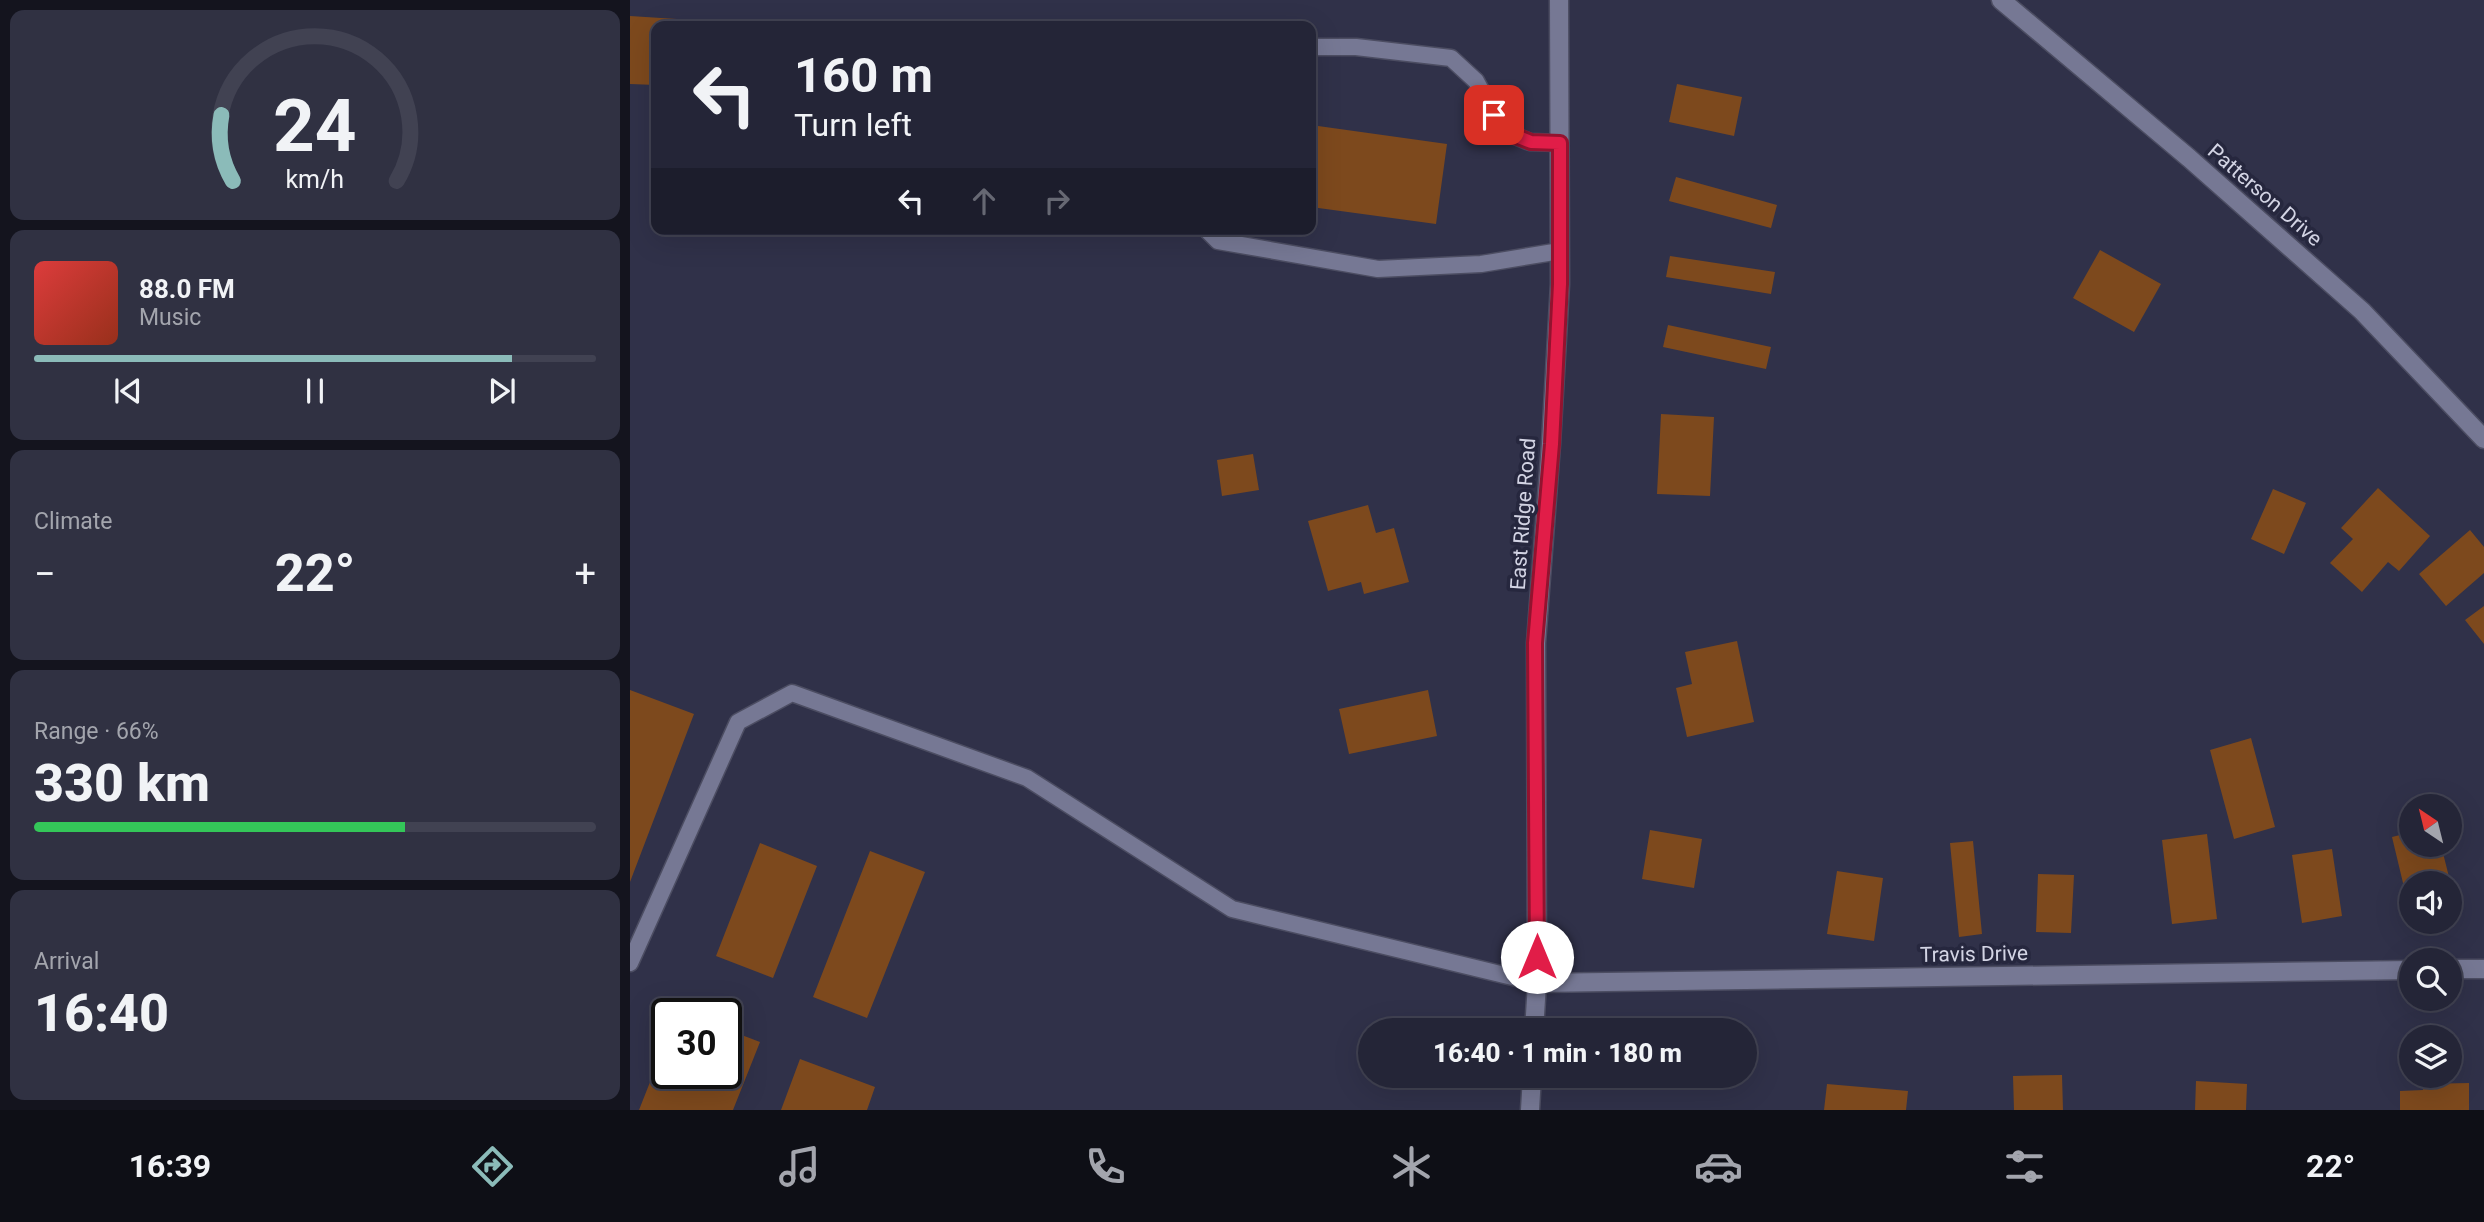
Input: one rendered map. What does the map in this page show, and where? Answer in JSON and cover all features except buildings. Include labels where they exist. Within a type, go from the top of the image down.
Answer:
[{"type":"street","name":"East Ridge Road","points":[[1535,1018],[1537,983],[1535,643],[1552,444],[1560,251],[1559,0]]},
{"type":"street","name":"Patterson Drive","points":[[2006,2],[2189,158],[2362,311],[2484,439]]},
{"type":"street","points":[[2462,969],[2484,969]]},
{"type":"street","name":"Travis Drive","points":[[1537,983],[2399,970]]},
{"type":"street","points":[[1530,1110],[1531,1088]]},
{"type":"lane","points":[[1316,47],[1356,47],[1451,58],[1476,81],[1503,131],[1531,142],[1560,143]]},
{"type":"lane","points":[[1212,235],[1218,241],[1378,269],[1481,264],[1560,251]]},
{"type":"lane","points":[[630,963],[738,722],[792,693],[1027,778],[1232,909],[1537,983]]},
{"type":"route","points":[[1494,115],[1503,131],[1531,142],[1560,143],[1560,284],[1552,444],[1535,643],[1537,957]]}]
